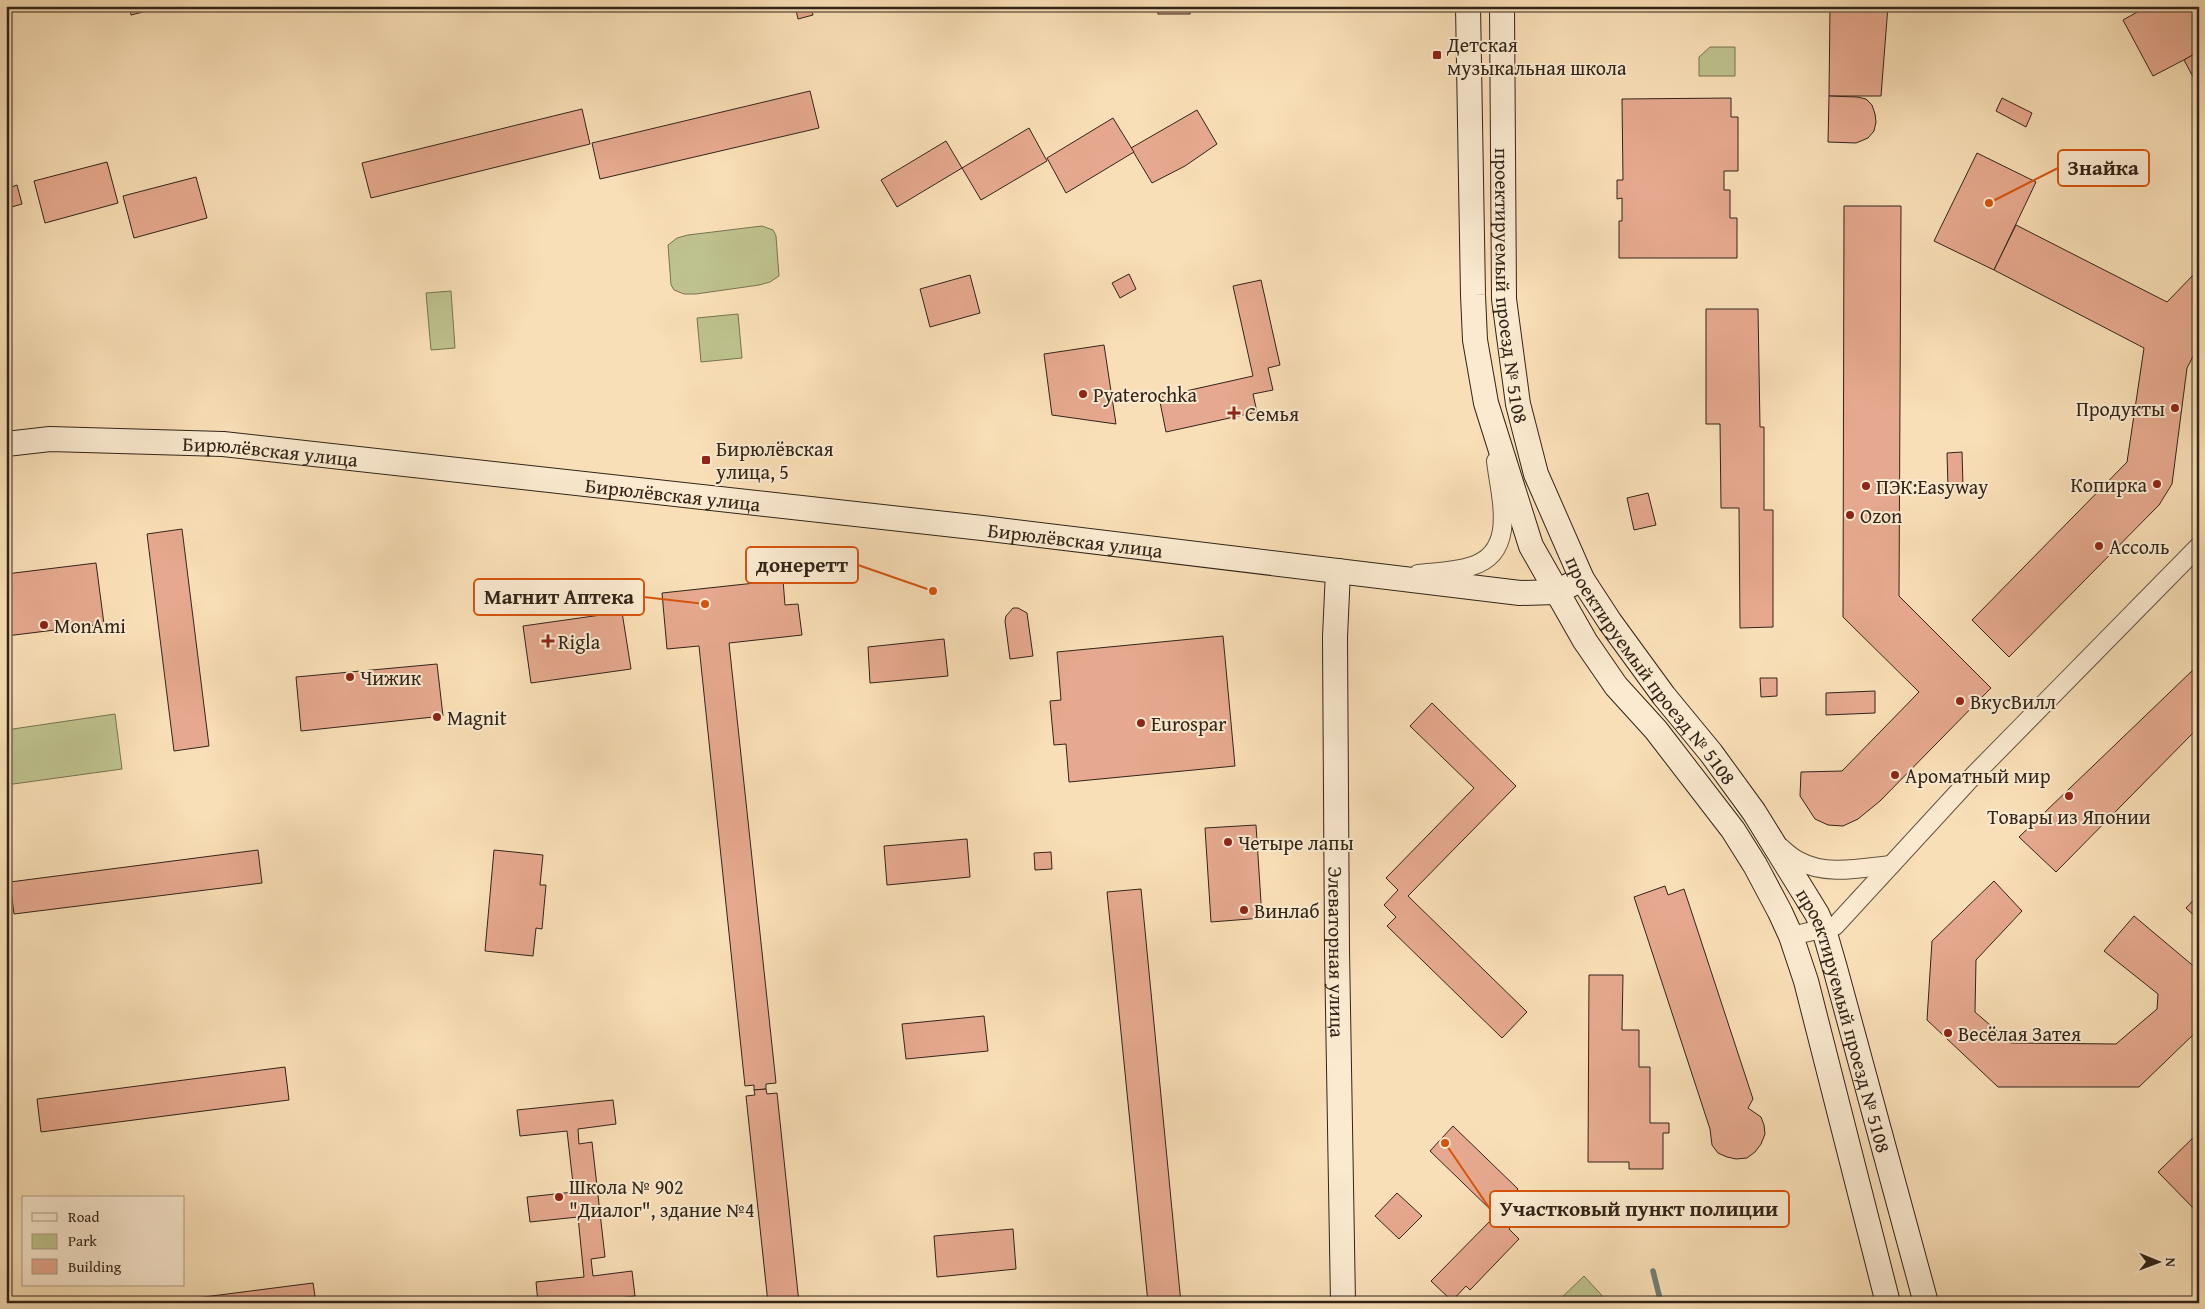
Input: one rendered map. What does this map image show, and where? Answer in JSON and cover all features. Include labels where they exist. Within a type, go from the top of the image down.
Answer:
[{"type":"main road","name":"проектируемый проезд № 5108","points":[[1468,6],[1475,340],[1490,421],[1532,546],[1556,592],[1616,686],[1656,730],[1733,830],[1755,865],[1791,936],[1806,981],[1888,1303]]},
{"type":"main road","name":"проектируемый проезд № 5108","points":[[1502,6],[1504,299],[1518,404],[1536,474],[1582,579],[1610,622],[1664,696],[1711,753],[1774,842],[1817,914],[1824,930],[1926,1303]]},
{"type":"main road","name":"Бирюлёвская улица","points":[[6,444],[50,439],[223,444],[982,528],[1520,592],[1556,592]]},
{"type":"main road","name":"Элеваторная улица","points":[[1338,571],[1335,637],[1337,950],[1343,1303]]},
{"type":"main road","points":[[1556,592],[1582,579]]},
{"type":"street","points":[[1395,577],[1474,566],[1488,557],[1498,544],[1504,518],[1490,421]]},
{"type":"street","points":[[1791,936],[1835,926],[2039,708],[2199,546]]},
{"type":"street","points":[[1774,842],[1798,861],[1813,867],[1841,870],[1891,865]]},
{"type":"green space","points":[[1710,47],[1735,47],[1735,76],[1699,76],[1699,57]]},
{"type":"green space","points":[[762,226],[773,230],[776,236],[779,276],[770,282],[759,285],[696,294],[684,294],[674,290],[671,285],[668,245],[677,238]]},
{"type":"green space","points":[[451,291],[455,348],[431,350],[426,293]]},
{"type":"green space","points":[[738,314],[742,358],[701,362],[697,318]]},
{"type":"green space","points":[[115,714],[122,769],[6,785],[6,730]]},
{"type":"green space","points":[[1584,1276],[1607,1301],[1606,1303],[1556,1303]]},
{"type":"building","points":[[129,6],[167,6],[131,15]]},
{"type":"building","points":[[795,6],[811,6],[813,15],[798,19]]},
{"type":"building","points":[[1158,6],[1190,6],[1190,14],[1158,14]]},
{"type":"building","points":[[1830,6],[1888,6],[1881,96],[1829,96]]},
{"type":"building","points":[[2148,6],[2199,6],[2199,52],[2153,76],[2123,20]]},
{"type":"building","points":[[2199,51],[2199,88],[2184,60]]},
{"type":"building","points":[[810,91],[819,128],[600,179],[592,143]]},
{"type":"building","points":[[1829,96],[1857,97],[1866,99],[1872,105],[1876,122],[1874,131],[1868,138],[1856,143],[1828,142]]},
{"type":"building","points":[[1731,98],[1731,117],[1738,117],[1738,171],[1724,171],[1724,190],[1730,190],[1730,218],[1737,218],[1737,258],[1619,258],[1619,221],[1622,221],[1622,198],[1617,199],[1617,180],[1623,180],[1622,99]]},
{"type":"building","points":[[2002,98],[2032,113],[2026,127],[1996,111]]},
{"type":"building","points":[[582,109],[590,144],[371,198],[362,163]]},
{"type":"building","points":[[1197,110],[1217,144],[1185,166],[1152,183],[1131,148]]},
{"type":"building","points":[[1113,118],[1134,152],[1066,193],[1047,158]]},
{"type":"building","points":[[1029,128],[1047,161],[981,200],[962,168]]},
{"type":"building","points":[[946,141],[962,168],[897,207],[881,180]]},
{"type":"building","points":[[1977,153],[2036,182],[1994,270],[1934,241]]},
{"type":"building","points":[[107,162],[118,203],[45,223],[34,181]]},
{"type":"building","points":[[196,177],[207,218],[134,238],[123,196]]},
{"type":"building","points":[[17,185],[22,204],[8,208],[6,189]]},
{"type":"building","points":[[1844,206],[1901,206],[1899,596],[1991,688],[1880,801],[1858,819],[1843,826],[1828,825],[1815,819],[1800,796],[1801,772],[1842,771],[1919,692],[1843,617]]},
{"type":"building","points":[[2016,225],[2167,302],[2199,269],[2199,345],[2187,368],[2172,484],[2159,505],[2009,657],[1972,620],[2127,462],[2144,348],[1994,270]]},
{"type":"building","points":[[1129,274],[1136,289],[1120,298],[1112,283]]},
{"type":"building","points":[[970,275],[980,313],[930,327],[920,289]]},
{"type":"building","points":[[1261,280],[1280,365],[1268,368],[1273,390],[1253,394],[1257,412],[1166,432],[1159,397],[1253,376],[1233,286]]},
{"type":"building","points":[[1706,309],[1758,309],[1760,427],[1764,427],[1764,510],[1773,510],[1773,627],[1740,628],[1739,508],[1721,508],[1720,424],[1706,424]]},
{"type":"building","points":[[1104,345],[1116,424],[1052,415],[1044,354]]},
{"type":"building","points":[[1962,452],[1963,486],[1948,486],[1947,453]]},
{"type":"building","points":[[1648,493],[1656,525],[1634,530],[1627,498]]},
{"type":"building","points":[[182,529],[209,746],[174,751],[147,534]]},
{"type":"building","points":[[96,563],[104,624],[6,636],[6,574]]},
{"type":"building","points":[[783,580],[785,605],[798,604],[802,635],[729,643],[776,1083],[766,1084],[766,1089],[754,1090],[754,1085],[745,1086],[699,646],[667,649],[662,593]]},
{"type":"building","points":[[1013,608],[1018,608],[1027,613],[1033,656],[1010,659],[1005,621],[1006,616]]},
{"type":"building","points":[[622,612],[631,669],[531,683],[523,626]]},
{"type":"building","name":"Eurospar","points":[[1223,636],[1235,766],[1069,782],[1066,744],[1054,745],[1050,701],[1061,700],[1057,652]]},
{"type":"building","points":[[944,639],[948,676],[870,683],[868,647]]},
{"type":"building","points":[[437,664],[443,716],[301,731],[296,677]]},
{"type":"building","points":[[2194,669],[2199,674],[2199,736],[2194,732],[2056,872],[2019,837]]},
{"type":"building","points":[[1760,678],[1777,678],[1777,696],[1761,697]]},
{"type":"building","points":[[1875,691],[1875,713],[1826,715],[1826,693]]},
{"type":"building","points":[[1432,703],[1516,786],[1408,896],[1527,1012],[1502,1038],[1387,926],[1396,917],[1384,905],[1398,890],[1386,878],[1474,788],[1410,726]]},
{"type":"building","points":[[1256,825],[1262,918],[1211,922],[1205,828]]},
{"type":"building","points":[[967,839],[970,877],[887,885],[884,846]]},
{"type":"building","points":[[258,850],[262,883],[14,914],[10,882]]},
{"type":"building","points":[[494,850],[543,855],[540,885],[546,885],[542,929],[536,928],[533,956],[485,951]]},
{"type":"building","points":[[1051,852],[1052,869],[1035,870],[1034,853]]},
{"type":"building","points":[[1994,881],[2022,911],[1976,960],[1975,1012],[2011,1043],[2116,1044],[2157,1009],[2158,994],[2104,951],[2134,916],[2197,969],[2196,1032],[2139,1087],[1998,1087],[1927,1020],[1932,941]]},
{"type":"building","points":[[1665,886],[1668,895],[1684,889],[1753,1099],[1748,1108],[1761,1117],[1764,1125],[1765,1134],[1761,1144],[1747,1158],[1736,1159],[1727,1157],[1718,1153],[1712,1145],[1710,1129],[1634,897]]},
{"type":"building","points":[[1141,889],[1181,1303],[1148,1303],[1107,892]]},
{"type":"building","points":[[2199,894],[2199,920],[2186,908]]},
{"type":"building","points":[[1589,975],[1623,975],[1622,1030],[1639,1030],[1639,1067],[1650,1067],[1650,1123],[1669,1123],[1669,1133],[1663,1133],[1663,1169],[1629,1169],[1629,1162],[1588,1162]]},
{"type":"building","points":[[984,1016],[988,1051],[906,1059],[902,1024]]},
{"type":"building","points":[[285,1067],[289,1100],[41,1132],[37,1099]]},
{"type":"building","points":[[766,1089],[767,1094],[777,1093],[799,1303],[768,1303],[746,1096],[755,1095],[754,1090]]},
{"type":"building","points":[[613,1100],[616,1124],[578,1129],[579,1144],[592,1142],[605,1257],[591,1259],[593,1276],[632,1271],[635,1296],[575,1303],[538,1303],[536,1282],[584,1277],[578,1217],[530,1222],[527,1197],[574,1192],[567,1131],[520,1136],[517,1110]]},
{"type":"building","points":[[1453,1126],[1518,1189],[1506,1201],[1521,1216],[1509,1229],[1519,1239],[1470,1290],[1466,1286],[1452,1301],[1431,1281],[1496,1215],[1430,1151]]},
{"type":"building","points":[[2199,1132],[2199,1214],[2158,1172]]},
{"type":"building","points":[[1397,1193],[1422,1216],[1399,1239],[1375,1216]]},
{"type":"building","points":[[1013,1229],[1016,1269],[937,1277],[934,1236]]},
{"type":"building","points":[[313,1283],[316,1303],[157,1303]]},
{"type":"waterway","points":[[1653,1271],[1661,1303]]},
{"type":"place","name":"Детская музыкальная школа","points":[[1437,55]]},
{"type":"place","name":"Знайка","points":[[1989,203]]},
{"type":"place","name":"Pyaterochka","points":[[1083,394]]},
{"type":"place","name":"Продукты","points":[[2175,408]]},
{"type":"place","name":"Семья","points":[[1234,413]]},
{"type":"place","name":"Бирюлёвская улица, 5","points":[[706,460]]},
{"type":"place","name":"Копирка","points":[[2157,484]]},
{"type":"place","name":"ПЭК:Easyway","points":[[1866,486]]},
{"type":"place","name":"Ozon","points":[[1850,515]]},
{"type":"place","name":"Ассоль","points":[[2099,546]]},
{"type":"place","name":"донеретт","points":[[933,591]]},
{"type":"place","name":"Магнит Аптека","points":[[705,604]]},
{"type":"place","name":"MonAmi","points":[[44,625]]},
{"type":"place","name":"Rigla","points":[[548,641]]},
{"type":"place","name":"Чижик","points":[[350,677]]},
{"type":"place","name":"ВкусВилл","points":[[1960,701]]},
{"type":"place","name":"Magnit","points":[[437,717]]},
{"type":"place","name":"Eurospar","points":[[1141,723]]},
{"type":"place","name":"Ароматный мир","points":[[1895,775]]},
{"type":"place","name":"Товары из Японии","points":[[2069,796]]},
{"type":"place","name":"Четыре лапы","points":[[1228,842]]},
{"type":"place","name":"Винлаб","points":[[1244,910]]},
{"type":"place","name":"Весёлая Затея","points":[[1948,1033]]},
{"type":"place","name":"Участковый пункт полиции","points":[[1445,1143]]},
{"type":"place","name":"Школа № 902 \"Диалог\", здание №4","points":[[559,1197]]}]
